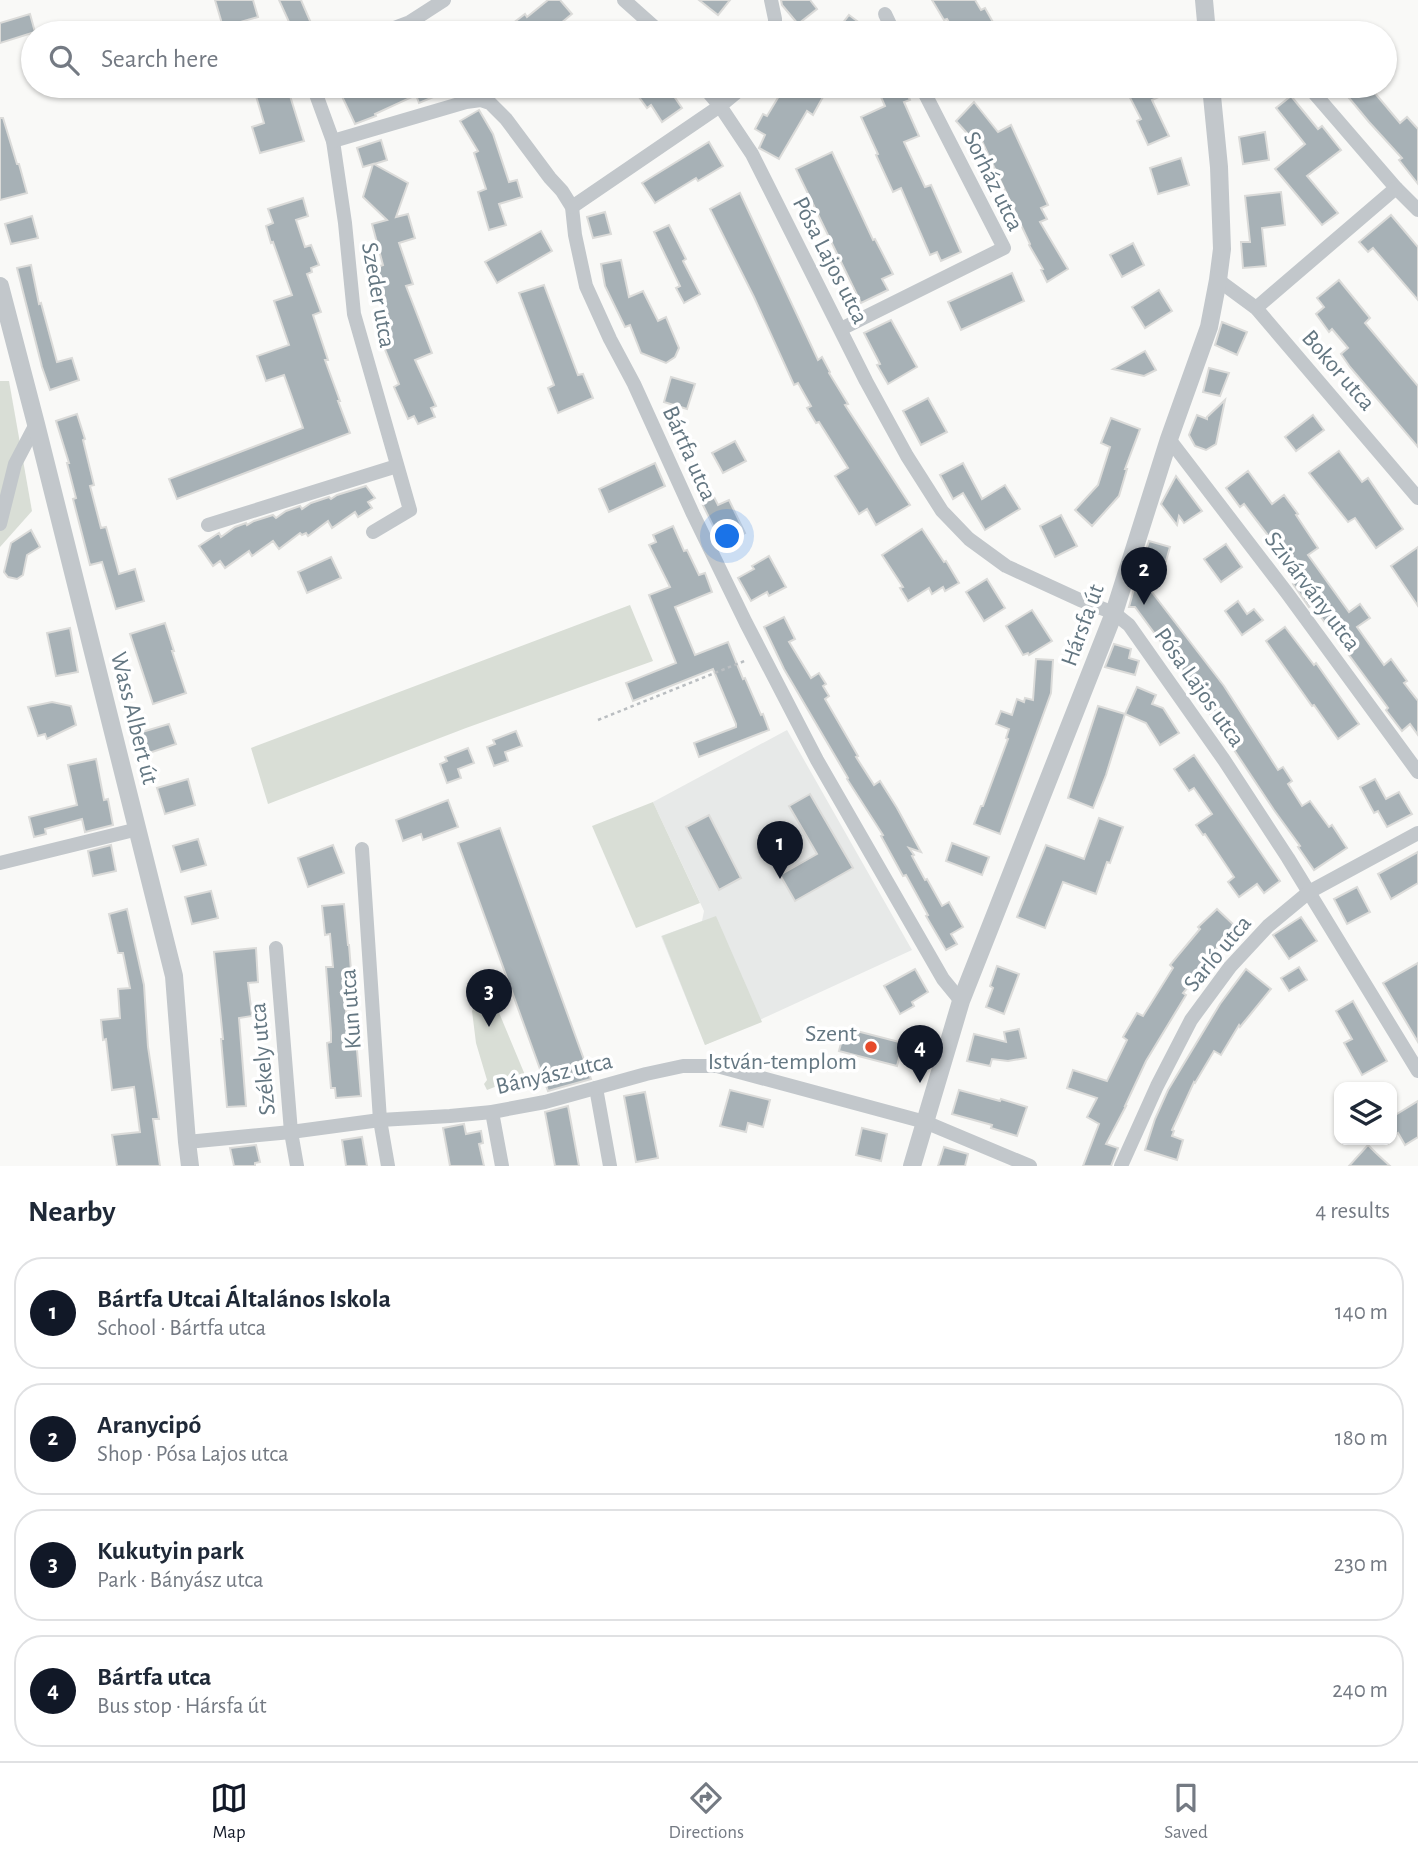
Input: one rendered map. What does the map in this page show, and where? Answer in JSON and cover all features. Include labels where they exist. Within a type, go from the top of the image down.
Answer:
[{"type":"street","points":[[412,21],[444,0]]},
{"type":"street","points":[[624,0],[648,21]]},
{"type":"street","points":[[771,0],[775,21]]},
{"type":"street","points":[[1204,0],[1206,21]]},
{"type":"street","points":[[885,14],[888,21]]},
{"type":"street","name":"Szeder utca","points":[[317,98],[333,141],[354,314],[410,510],[373,532]]},
{"type":"street","name":"Pósa Lajos utca","points":[[713,98],[752,154],[866,381],[907,456],[942,511],[968,539],[1006,566],[1080,600],[1114,612],[1129,625],[1216,749],[1310,892],[1418,1071]]},
{"type":"street","points":[[572,207],[730,98]]},
{"type":"street","name":"Sorház utca","points":[[841,329],[1004,248],[927,98]]},
{"type":"street","name":"Hársfa út","points":[[912,1166],[961,1001],[1114,612],[1169,439],[1209,327],[1222,249],[1219,167],[1212,98]]},
{"type":"street","points":[[1318,98],[1418,210]]},
{"type":"street","name":"Bártfa utca","points":[[333,141],[481,100],[490,103],[506,119],[562,191],[572,207],[586,286],[693,514],[817,760],[943,979],[961,1001]]},
{"type":"street","points":[[1256,308],[1396,188]]},
{"type":"street","name":"Bokor utca","points":[[1218,281],[1256,308],[1418,498]]},
{"type":"street","name":"Wass Albert út","points":[[0,286],[174,976],[190,1166]]},
{"type":"street","points":[[0,524],[15,464],[36,424]]},
{"type":"street","name":"Szivárvány utca","points":[[1169,439],[1418,772]]},
{"type":"street","points":[[208,525],[397,466]]},
{"type":"street","points":[[0,863],[138,829]]},
{"type":"street","name":"Sarló utca","points":[[1121,1166],[1157,1086],[1191,1020],[1230,967],[1268,926],[1310,892],[1418,833]]},
{"type":"street","name":"Kun utca","points":[[362,849],[380,1120],[388,1166]]},
{"type":"street","name":"Székely utca","points":[[276,948],[291,1132],[297,1166]]},
{"type":"street","name":"Bányász utca","points":[[187,1142],[380,1120],[492,1112],[545,1102],[683,1066],[717,1066],[925,1122],[1030,1166]]},
{"type":"street","points":[[596,1088],[610,1166]]},
{"type":"street","points":[[492,1112],[502,1166]]},
{"type":"path","points":[[598,720],[762,654]]},
{"type":"shaded area","points":[[0,381],[9,381],[32,511],[0,547]]},
{"type":"shaded area","points":[[630,605],[653,661],[466,728],[268,804],[251,748]]},
{"type":"shaded area","points":[[787,730],[912,950],[705,1045],[661,936],[702,921],[704,911],[653,802]]},
{"type":"shaded area","points":[[653,802],[700,903],[636,928],[592,826]]},
{"type":"shaded area","points":[[716,916],[762,1022],[705,1045],[662,936]]},
{"type":"shaded area","points":[[490,991],[525,1075],[487,1090],[472,1011],[481,994]]},
{"type":"building","points":[[215,0],[253,0],[258,17],[244,21],[221,21]]},
{"type":"building","points":[[279,0],[301,0],[310,21],[289,21]]},
{"type":"building","points":[[548,0],[560,0],[572,14],[564,21],[516,21],[525,14],[527,17]]},
{"type":"building","points":[[699,0],[730,0],[718,15]]},
{"type":"building","points":[[781,0],[810,0],[817,9],[802,21],[795,21]]},
{"type":"building","points":[[932,0],[975,0],[981,10],[985,8],[992,21],[947,19],[944,20]]},
{"type":"building","points":[[30,14],[32,21],[21,21],[21,36],[0,43],[0,23]]},
{"type":"building","points":[[849,15],[857,21],[844,21]]},
{"type":"building","points":[[257,98],[291,98],[304,141],[260,153],[252,127],[264,123]]},
{"type":"building","points":[[343,98],[410,98],[375,114],[376,116],[355,124]]},
{"type":"building","points":[[417,98],[431,98],[419,103]]},
{"type":"building","points":[[640,98],[675,98],[682,108],[662,122],[651,105],[647,108]]},
{"type":"building","points":[[778,98],[822,98],[813,115],[807,111],[779,159],[759,148],[765,135],[755,129],[763,114],[767,116]]},
{"type":"building","points":[[881,98],[910,100],[904,102],[919,136],[904,142],[925,187],[931,185],[961,252],[941,261],[937,252],[930,255],[901,188],[893,192],[861,117],[885,106]]},
{"type":"building","points":[[1130,98],[1156,98],[1152,100],[1169,136],[1148,145],[1137,121],[1141,119]]},
{"type":"building","points":[[1288,98],[1293,98],[1318,129],[1322,126],[1341,150],[1307,176],[1338,213],[1322,225],[1275,169],[1305,144],[1276,108]]},
{"type":"building","points":[[1349,98],[1379,98],[1400,123],[1407,117],[1418,129],[1418,184],[1399,160],[1402,158]]},
{"type":"building","points":[[974,102],[998,132],[1011,125],[1048,205],[1041,208],[1047,219],[1040,222],[1068,269],[1047,282],[981,139],[975,142],[956,121]]},
{"type":"building","points":[[479,110],[493,134],[509,182],[517,180],[522,197],[499,204],[506,225],[489,230],[478,192],[486,189],[474,153],[478,151],[460,121]]},
{"type":"building","points":[[0,118],[3,118],[27,193],[0,200]]},
{"type":"building","points":[[1265,132],[1269,160],[1243,164],[1239,137]]},
{"type":"building","points":[[381,140],[387,160],[374,164],[408,183],[396,217],[408,214],[415,238],[399,243],[413,284],[406,286],[432,353],[415,360],[436,406],[431,408],[435,417],[418,424],[414,416],[408,419],[394,387],[399,384],[384,347],[388,345],[375,311],[384,308],[371,269],[383,265],[372,224],[387,220],[363,197],[373,164],[363,167],[357,148]]},
{"type":"building","points":[[709,142],[723,166],[698,181],[696,178],[655,203],[642,183]]},
{"type":"building","points":[[832,152],[873,240],[875,239],[893,274],[882,279],[888,290],[861,303],[796,169]]},
{"type":"building","points":[[1181,158],[1189,185],[1158,194],[1150,168]]},
{"type":"building","points":[[1281,192],[1285,225],[1262,228],[1266,266],[1243,268],[1241,242],[1250,242],[1245,196]]},
{"type":"building","points":[[740,193],[818,360],[822,357],[848,404],[845,405],[910,505],[876,525],[867,509],[859,514],[835,476],[848,468],[807,408],[811,406],[798,383],[794,385],[710,209]]},
{"type":"building","points":[[303,198],[308,216],[296,220],[305,247],[311,245],[319,265],[311,268],[312,272],[307,274],[321,312],[313,315],[350,433],[177,499],[169,479],[303,428],[284,375],[266,381],[257,356],[289,345],[274,301],[292,295],[266,226],[273,223],[268,209]]},
{"type":"building","points":[[605,212],[611,234],[593,238],[587,217]]},
{"type":"building","points":[[1391,215],[1418,247],[1418,300],[1373,248],[1368,252],[1359,242]]},
{"type":"building","points":[[32,216],[38,238],[11,244],[5,224]]},
{"type":"building","points":[[669,225],[700,294],[684,303],[676,288],[680,286],[654,232]]},
{"type":"building","points":[[541,231],[552,251],[497,283],[485,262]]},
{"type":"building","points":[[1133,243],[1144,265],[1122,277],[1110,255]]},
{"type":"building","points":[[621,260],[629,297],[643,291],[658,321],[666,317],[679,348],[675,357],[666,363],[641,353],[630,325],[625,327],[605,286],[601,264]]},
{"type":"building","points":[[31,265],[39,304],[41,303],[57,362],[72,358],[79,380],[50,390],[17,268]]},
{"type":"building","points":[[1012,273],[1024,301],[961,330],[948,302]]},
{"type":"building","points":[[1339,280],[1370,318],[1365,323],[1418,386],[1418,447],[1350,367],[1341,354],[1348,348],[1332,329],[1329,332],[1316,314],[1324,307],[1317,298]]},
{"type":"building","points":[[544,285],[578,375],[583,374],[593,398],[558,413],[548,388],[554,385],[519,293]]},
{"type":"building","points":[[1159,290],[1172,311],[1145,328],[1132,307]]},
{"type":"building","points":[[891,320],[917,367],[888,384],[864,333]]},
{"type":"building","points":[[1222,322],[1247,332],[1237,355],[1215,345]]},
{"type":"building","points":[[1145,351],[1156,370],[1144,376],[1113,369]]},
{"type":"building","points":[[1209,368],[1229,373],[1220,396],[1203,392]]},
{"type":"building","points":[[671,377],[695,384],[687,409],[664,402]]},
{"type":"building","points":[[928,398],[947,432],[921,445],[903,411]]},
{"type":"building","points":[[1225,400],[1216,444],[1206,450],[1195,446],[1189,435],[1197,415],[1207,419]]},
{"type":"building","points":[[77,414],[85,439],[83,440],[94,485],[90,486],[101,528],[106,527],[119,574],[135,569],[144,601],[116,609],[102,562],[90,565],[73,499],[76,498],[69,463],[56,421]]},
{"type":"building","points":[[1313,415],[1324,430],[1296,451],[1285,437]]},
{"type":"building","points":[[1111,418],[1140,429],[1125,469],[1119,496],[1092,526],[1075,510],[1098,485],[1110,447],[1101,443]]},
{"type":"building","points":[[735,441],[746,461],[723,473],[712,453]]},
{"type":"building","points":[[1339,451],[1362,482],[1368,478],[1403,529],[1376,548],[1355,518],[1348,522],[1309,473]]},
{"type":"building","points":[[655,463],[665,486],[609,512],[599,489]]},
{"type":"building","points":[[963,463],[982,499],[1005,485],[1020,509],[985,530],[963,493],[953,499],[940,475]]},
{"type":"building","points":[[1248,471],[1272,504],[1284,495],[1318,548],[1308,555],[1349,612],[1360,604],[1370,618],[1357,627],[1384,665],[1391,659],[1407,681],[1404,683],[1418,701],[1418,735],[1410,724],[1402,731],[1312,605],[1309,607],[1293,584],[1297,581],[1275,548],[1277,547],[1244,504],[1240,507],[1226,488]]},
{"type":"building","points":[[1176,476],[1202,511],[1184,523],[1179,516],[1177,525],[1161,504]]},
{"type":"building","points":[[366,486],[375,498],[368,502],[372,508],[358,517],[355,512],[332,528],[328,521],[308,536],[306,533],[300,533],[279,549],[273,541],[252,556],[249,551],[225,568],[220,561],[213,566],[199,546],[219,533],[221,537],[246,523],[247,525],[273,515],[276,518],[300,506],[302,509],[311,503]]},
{"type":"building","points":[[713,495],[718,505],[729,500],[745,533],[732,540],[730,535],[720,540],[701,501]]},
{"type":"building","points":[[1061,515],[1077,546],[1055,557],[1040,526]]},
{"type":"building","points":[[673,526],[699,575],[705,573],[712,592],[675,607],[695,655],[728,642],[769,730],[699,757],[694,743],[736,727],[713,669],[633,701],[626,683],[676,663],[649,595],[670,587],[649,545],[656,542],[653,535]]},
{"type":"building","points":[[922,529],[959,583],[945,591],[943,587],[932,594],[929,588],[908,601],[900,588],[903,587],[882,555]]},
{"type":"building","points":[[31,530],[40,547],[27,555],[23,575],[17,579],[8,577],[4,572],[11,543]]},
{"type":"building","points":[[1149,541],[1170,547],[1162,575],[1140,568]]},
{"type":"building","points":[[1226,544],[1242,567],[1221,582],[1204,559]]},
{"type":"building","points":[[1418,547],[1418,606],[1391,566]]},
{"type":"building","points":[[769,556],[786,587],[769,596],[767,592],[751,601],[738,578]]},
{"type":"building","points":[[331,557],[341,578],[307,593],[298,572]]},
{"type":"building","points":[[1138,574],[1224,686],[1278,770],[1283,767],[1292,781],[1288,784],[1302,806],[1310,801],[1329,827],[1332,825],[1347,848],[1314,870],[1175,661],[1135,607],[1129,607]]},
{"type":"building","points":[[987,579],[1005,608],[984,621],[966,592]]},
{"type":"building","points":[[1238,601],[1247,614],[1254,609],[1263,620],[1242,635],[1225,611]]},
{"type":"building","points":[[1032,610],[1052,641],[1029,655],[1023,655],[1006,626]]},
{"type":"building","points":[[784,617],[795,639],[789,642],[811,678],[819,673],[826,684],[823,686],[829,696],[825,699],[858,756],[856,757],[874,785],[880,781],[921,852],[909,848],[925,880],[927,879],[942,906],[949,902],[963,927],[951,934],[957,944],[946,950],[906,875],[903,876],[881,836],[883,835],[847,779],[784,669],[764,627]]},
{"type":"building","points":[[165,623],[186,693],[153,704],[130,634]]},
{"type":"building","points":[[1285,627],[1314,665],[1316,663],[1359,724],[1338,739],[1266,641]]},
{"type":"building","points":[[70,628],[78,672],[56,676],[47,633]]},
{"type":"building","points":[[1114,644],[1131,649],[1129,658],[1139,661],[1135,675],[1105,667]]},
{"type":"building","points":[[1036,659],[1053,660],[1051,693],[1000,834],[974,824],[1008,739],[1009,729],[996,724],[1001,711],[1012,715],[1017,699],[1024,702],[1025,698],[1033,700]]},
{"type":"building","points":[[1137,687],[1156,695],[1152,704],[1163,708],[1179,733],[1160,745],[1146,723],[1125,714]]},
{"type":"building","points":[[52,702],[71,706],[76,725],[47,739],[45,734],[38,736],[28,707]]},
{"type":"building","points":[[1098,706],[1125,714],[1093,808],[1068,798]]},
{"type":"building","points":[[169,724],[176,744],[149,753],[142,732]]},
{"type":"building","points":[[516,731],[522,746],[505,752],[508,761],[494,766],[487,747],[495,744],[493,740]]},
{"type":"building","points":[[468,748],[474,763],[458,769],[461,778],[447,783],[440,764],[447,761],[445,757]]},
{"type":"building","points":[[1194,755],[1280,881],[1264,893],[1257,884],[1239,897],[1228,882],[1234,877],[1196,825],[1212,814],[1194,788],[1189,791],[1174,769]]},
{"type":"building","points":[[96,759],[104,800],[108,799],[113,825],[85,832],[82,819],[45,829],[46,834],[34,837],[29,817],[77,805],[68,765]]},
{"type":"building","points":[[188,779],[195,805],[165,814],[157,788]]},
{"type":"building","points":[[1375,779],[1386,799],[1399,792],[1412,814],[1387,827],[1378,811],[1374,813],[1360,787]]},
{"type":"building","points":[[810,794],[853,868],[795,901],[780,875],[817,854],[789,806]]},
{"type":"building","points":[[448,800],[458,827],[423,840],[421,834],[403,841],[396,820]]},
{"type":"building","points":[[709,815],[741,878],[719,890],[686,827]]},
{"type":"building","points":[[1099,818],[1123,827],[1096,894],[1063,882],[1045,928],[1017,917],[1046,845],[1084,859]]},
{"type":"building","points":[[500,828],[591,1079],[548,1091],[458,843]]},
{"type":"building","points":[[198,839],[206,865],[181,872],[173,846]]},
{"type":"building","points":[[952,843],[989,857],[982,875],[946,861]]},
{"type":"building","points":[[111,845],[116,871],[93,876],[88,851]]},
{"type":"building","points":[[333,845],[344,873],[308,887],[298,858]]},
{"type":"building","points":[[1418,852],[1418,883],[1391,899],[1378,874]]},
{"type":"building","points":[[1357,887],[1370,912],[1347,924],[1334,899]]},
{"type":"building","points":[[211,891],[218,918],[192,924],[185,897]]},
{"type":"building","points":[[344,904],[354,1009],[346,1010],[349,1040],[356,1039],[361,1096],[336,1098],[335,1088],[331,1088],[327,1043],[331,1042],[331,1032],[326,967],[333,967],[330,934],[325,935],[322,906]]},
{"type":"building","points":[[127,909],[144,985],[148,1047],[159,1119],[153,1119],[160,1166],[117,1166],[112,1135],[140,1132],[134,1087],[112,1090],[101,1020],[120,1018],[118,989],[130,988],[123,953],[118,953],[109,914]]},
{"type":"building","points":[[1217,909],[1237,928],[1207,958],[1210,961],[1183,993],[1186,995],[1146,1061],[1106,1144],[1118,1148],[1111,1166],[1083,1166],[1099,1124],[1087,1117],[1097,1098],[1067,1088],[1073,1070],[1107,1081],[1127,1040],[1123,1037],[1137,1013],[1143,1016],[1173,968],[1170,965],[1200,929],[1198,927]]},
{"type":"building","points":[[1301,917],[1317,941],[1289,959],[1273,935]]},
{"type":"building","points":[[256,948],[258,982],[248,983],[252,1016],[239,1018],[246,1106],[227,1107],[214,952]]},
{"type":"building","points":[[1418,963],[1418,1042],[1383,983]]},
{"type":"building","points":[[997,966],[1019,974],[1004,1014],[986,1007]]},
{"type":"building","points":[[1299,967],[1307,980],[1289,991],[1281,978]]},
{"type":"building","points":[[915,969],[928,992],[912,1002],[914,1006],[900,1014],[884,986]]},
{"type":"building","points":[[1246,969],[1271,989],[1240,1027],[1239,1025],[1221,1055],[1214,1051],[1194,1082],[1172,1130],[1172,1136],[1183,1140],[1177,1160],[1145,1150],[1168,1090],[1220,1004]]},
{"type":"building","points":[[1353,1001],[1387,1061],[1362,1075],[1344,1043],[1352,1039],[1336,1011]]},
{"type":"building","name":"Szent István-templom","points":[[845,1028],[903,1043],[897,1066],[839,1051]]},
{"type":"building","points":[[1019,1029],[1026,1058],[1008,1061],[992,1059],[990,1066],[967,1061],[974,1034],[1006,1042],[1004,1032]]},
{"type":"building","points":[[730,1090],[770,1100],[763,1127],[748,1123],[746,1132],[720,1126]]},
{"type":"building","points":[[959,1090],[1027,1107],[1017,1136],[991,1128],[992,1125],[952,1114]]},
{"type":"building","points":[[645,1092],[658,1158],[636,1162],[624,1096]]},
{"type":"building","points":[[1418,1101],[1418,1137],[1405,1145],[1397,1134],[1397,1114]]},
{"type":"building","points":[[568,1106],[579,1166],[555,1166],[545,1112]]},
{"type":"building","points":[[464,1124],[466,1134],[481,1131],[483,1143],[479,1144],[484,1166],[450,1166],[443,1128]]},
{"type":"building","points":[[862,1128],[887,1134],[881,1161],[856,1155]]},
{"type":"building","points":[[362,1137],[367,1166],[346,1166],[342,1140]]},
{"type":"building","points":[[256,1145],[260,1162],[255,1163],[255,1166],[234,1166],[230,1148]]},
{"type":"building","points":[[1368,1145],[1390,1166],[1349,1166]]},
{"type":"building","points":[[944,1147],[968,1154],[965,1166],[938,1166]]},
{"type":"place","name":"Aranycipó","points":[[1144,605]]},
{"type":"place","name":"Bártfa Utcai Általános Iskola","points":[[780,879]]},
{"type":"place","name":"Kukutyin park","points":[[489,1027]]},
{"type":"place","name":"Szent István-templom","points":[[871,1047]]},
{"type":"place","name":"Bártfa utca","points":[[920,1083]]}]
